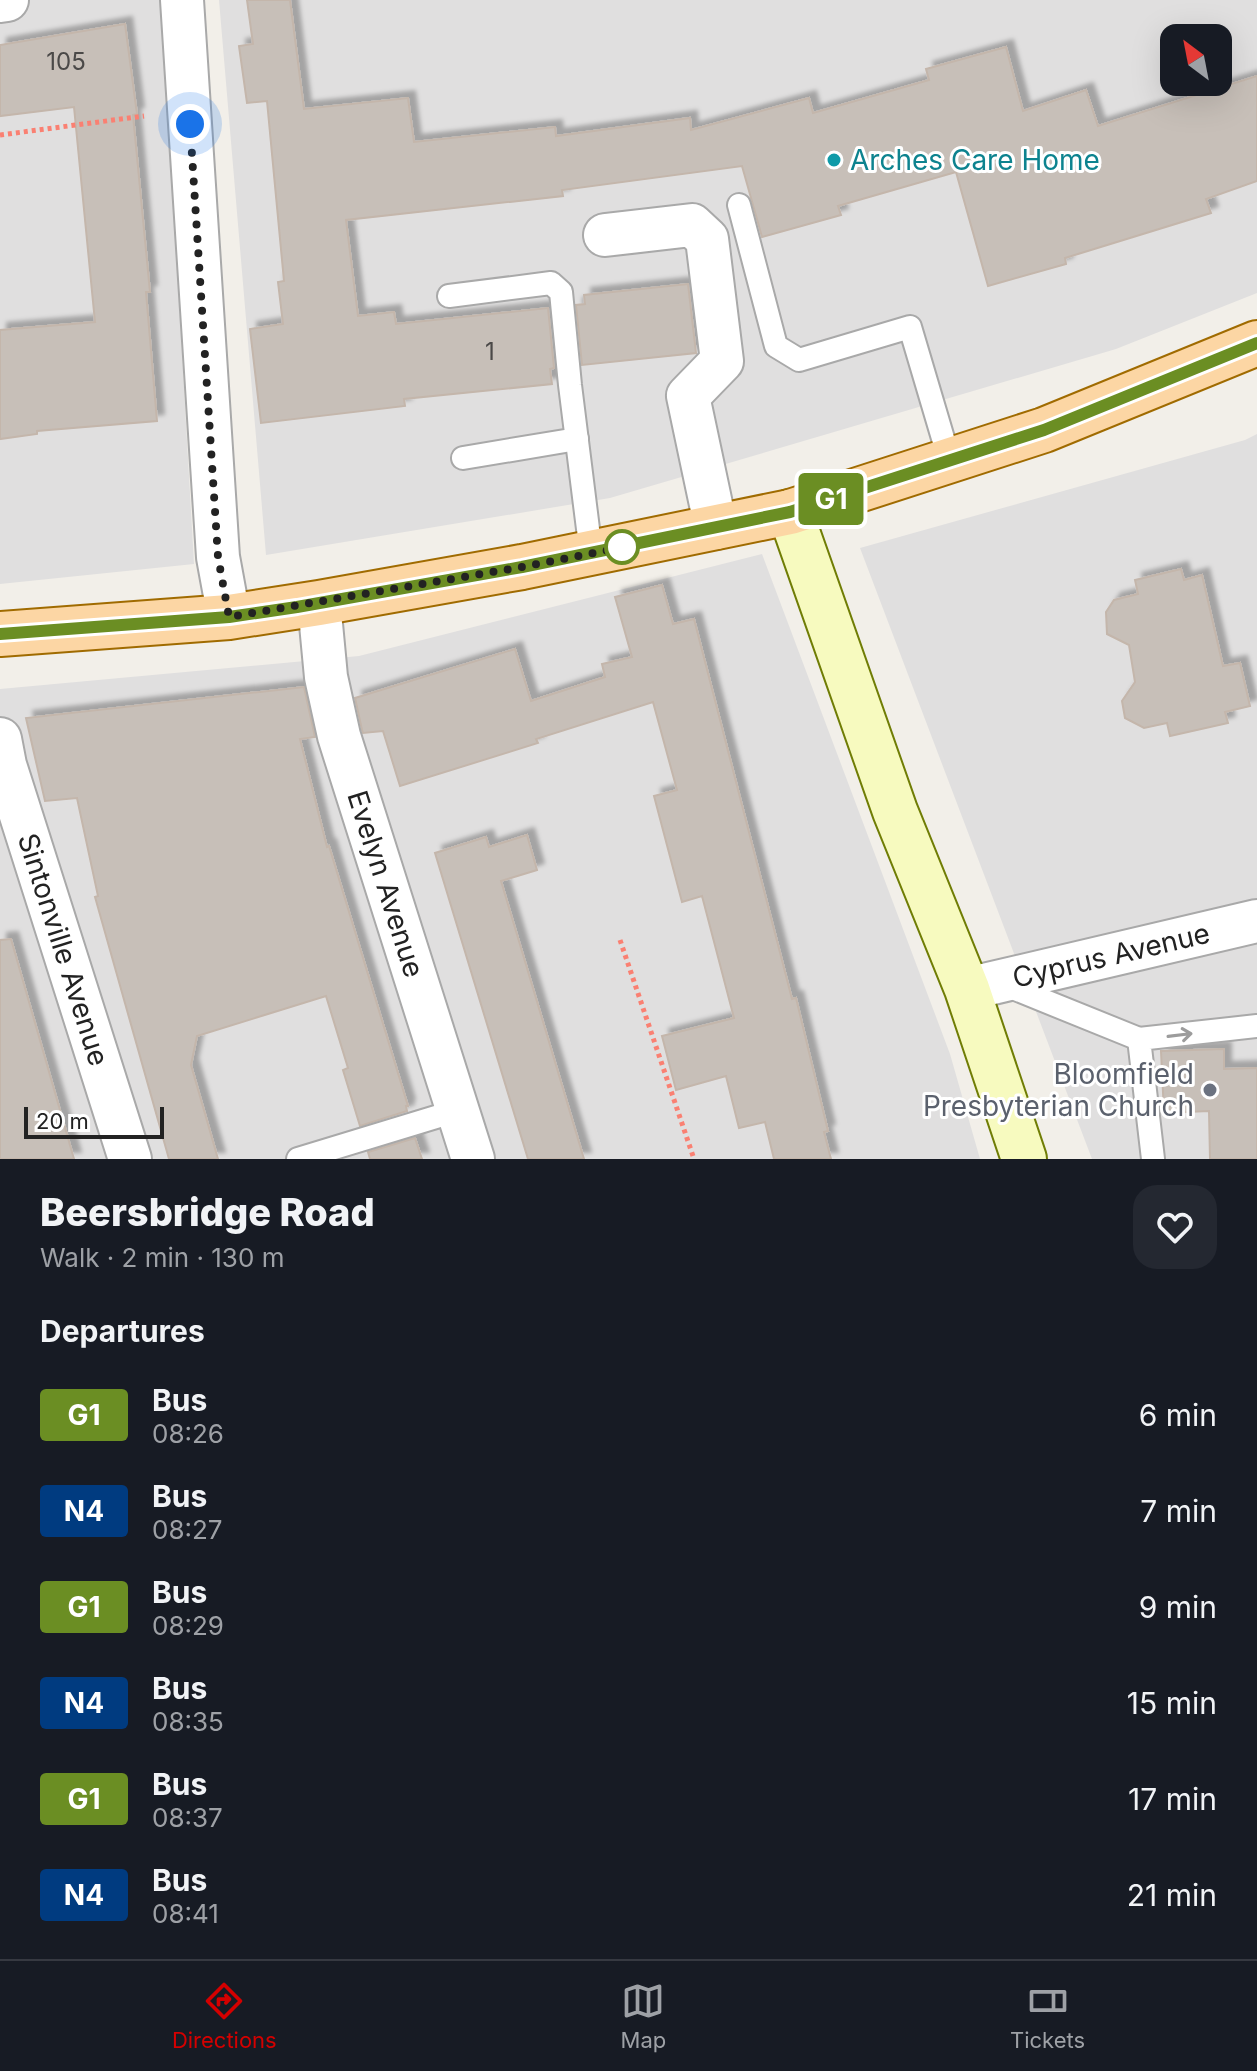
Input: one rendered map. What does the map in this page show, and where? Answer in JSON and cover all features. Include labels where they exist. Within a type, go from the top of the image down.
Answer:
[{"type":"main road","points":[[0,634],[229,617],[591,553],[790,512],[1044,430],[1257,343]]},
{"type":"main road","points":[[790,512],[834,645],[895,811],[981,985],[1024,1159]]},
{"type":"street","points":[[0,1],[7,0]]},
{"type":"street","points":[[182,0],[218,557],[229,617]]},
{"type":"street","points":[[605,235],[692,225],[707,239],[722,361],[688,396],[716,528]]},
{"type":"street","name":"Evelyn Avenue","points":[[319,603],[326,677],[339,736],[473,1159]]},
{"type":"street","name":"Sintonville Avenue","points":[[0,739],[5,765],[130,1159]]},
{"type":"street","name":"Cyprus Avenue","points":[[981,985],[1257,921]]},
{"type":"lane","points":[[739,205],[776,346],[799,360],[910,327],[950,462]]},
{"type":"lane","points":[[449,296],[551,283],[561,292],[591,553]]},
{"type":"lane","points":[[463,458],[577,439]]},
{"type":"lane","points":[[981,985],[1139,1039],[1257,1026]]},
{"type":"lane","points":[[1139,1039],[1153,1159]]},
{"type":"lane","points":[[298,1159],[459,1110]]},
{"type":"path","points":[[0,135],[144,116]]},
{"type":"path","points":[[620,940],[694,1159]]},
{"type":"shaded area","points":[[0,0],[162,0],[194,564],[0,584]]},
{"type":"shaded area","points":[[219,0],[1257,0],[1257,293],[1116,349],[610,498],[266,555]]},
{"type":"shaded area","points":[[1257,434],[1257,1159],[1092,1159],[860,548],[1245,440]]},
{"type":"shaded area","points":[[762,554],[950,1054],[980,1159],[0,1159],[0,689],[359,656]]},
{"type":"building","points":[[247,0],[290,0],[304,109],[408,98],[414,142],[555,127],[556,136],[690,118],[691,130],[809,98],[813,113],[929,80],[926,69],[1006,47],[1023,111],[1086,90],[1098,126],[1193,96],[1232,96],[1232,84],[1257,76],[1257,181],[1206,199],[1211,213],[1065,258],[1066,264],[988,286],[956,172],[838,206],[841,215],[762,237],[742,166],[562,190],[563,196],[346,220],[358,316],[394,312],[396,324],[548,308],[554,368],[550,369],[552,384],[404,399],[405,406],[261,423],[250,329],[283,324],[278,282],[284,281],[267,101],[247,103],[239,46],[253,44]]},
{"type":"building","points":[[125,24],[137,114],[133,115],[150,292],[146,292],[157,421],[37,431],[37,434],[0,439],[0,330],[95,322],[74,107],[0,116],[0,45]]},
{"type":"building","points":[[688,284],[696,353],[582,365],[576,305],[585,304],[584,295]]},
{"type":"building","points":[[1181,569],[1184,580],[1202,575],[1223,666],[1240,663],[1250,706],[1225,712],[1228,723],[1170,736],[1167,723],[1144,728],[1125,718],[1122,701],[1135,682],[1129,645],[1107,634],[1106,612],[1114,600],[1138,594],[1135,580]]},
{"type":"building","points":[[662,585],[673,624],[694,619],[792,999],[796,998],[828,1131],[824,1132],[831,1159],[774,1159],[765,1122],[739,1128],[726,1076],[676,1090],[662,1036],[734,1018],[702,896],[682,902],[654,796],[677,790],[653,702],[536,739],[538,743],[400,786],[383,731],[363,733],[362,730],[355,698],[515,649],[531,701],[605,677],[602,664],[632,657],[615,597]]},
{"type":"building","points":[[304,687],[315,737],[300,739],[327,847],[408,1106],[407,1111],[360,1126],[343,1070],[348,1068],[326,996],[197,1036],[191,1065],[218,1159],[169,1159],[95,897],[98,896],[77,798],[45,801],[26,718]]},
{"type":"building","points":[[527,835],[537,870],[501,881],[584,1159],[528,1159],[435,853],[486,837],[489,847]]},
{"type":"building","points":[[11,939],[74,1159],[0,1159],[0,940]]},
{"type":"building","name":"Bloomfield Presbyterian Church","points":[[1224,1049],[1224,1069],[1257,1068],[1257,1159],[1210,1159],[1209,1111],[1164,1113],[1161,1051]]},
{"type":"building","points":[[415,1138],[422,1159],[370,1159],[368,1152]]},
{"type":"bus line","name":"G1","points":[[0,634],[229,617],[297,607],[522,567],[790,512],[1044,430],[1257,343]]},
{"type":"place","name":"Arches Care Home","points":[[834,160]]},
{"type":"place","name":"Bloomfield Presbyterian Church","points":[[1210,1090]]},
{"type":"route","points":[[190,124],[218,557],[229,617],[629,546],[622,547]]}]
